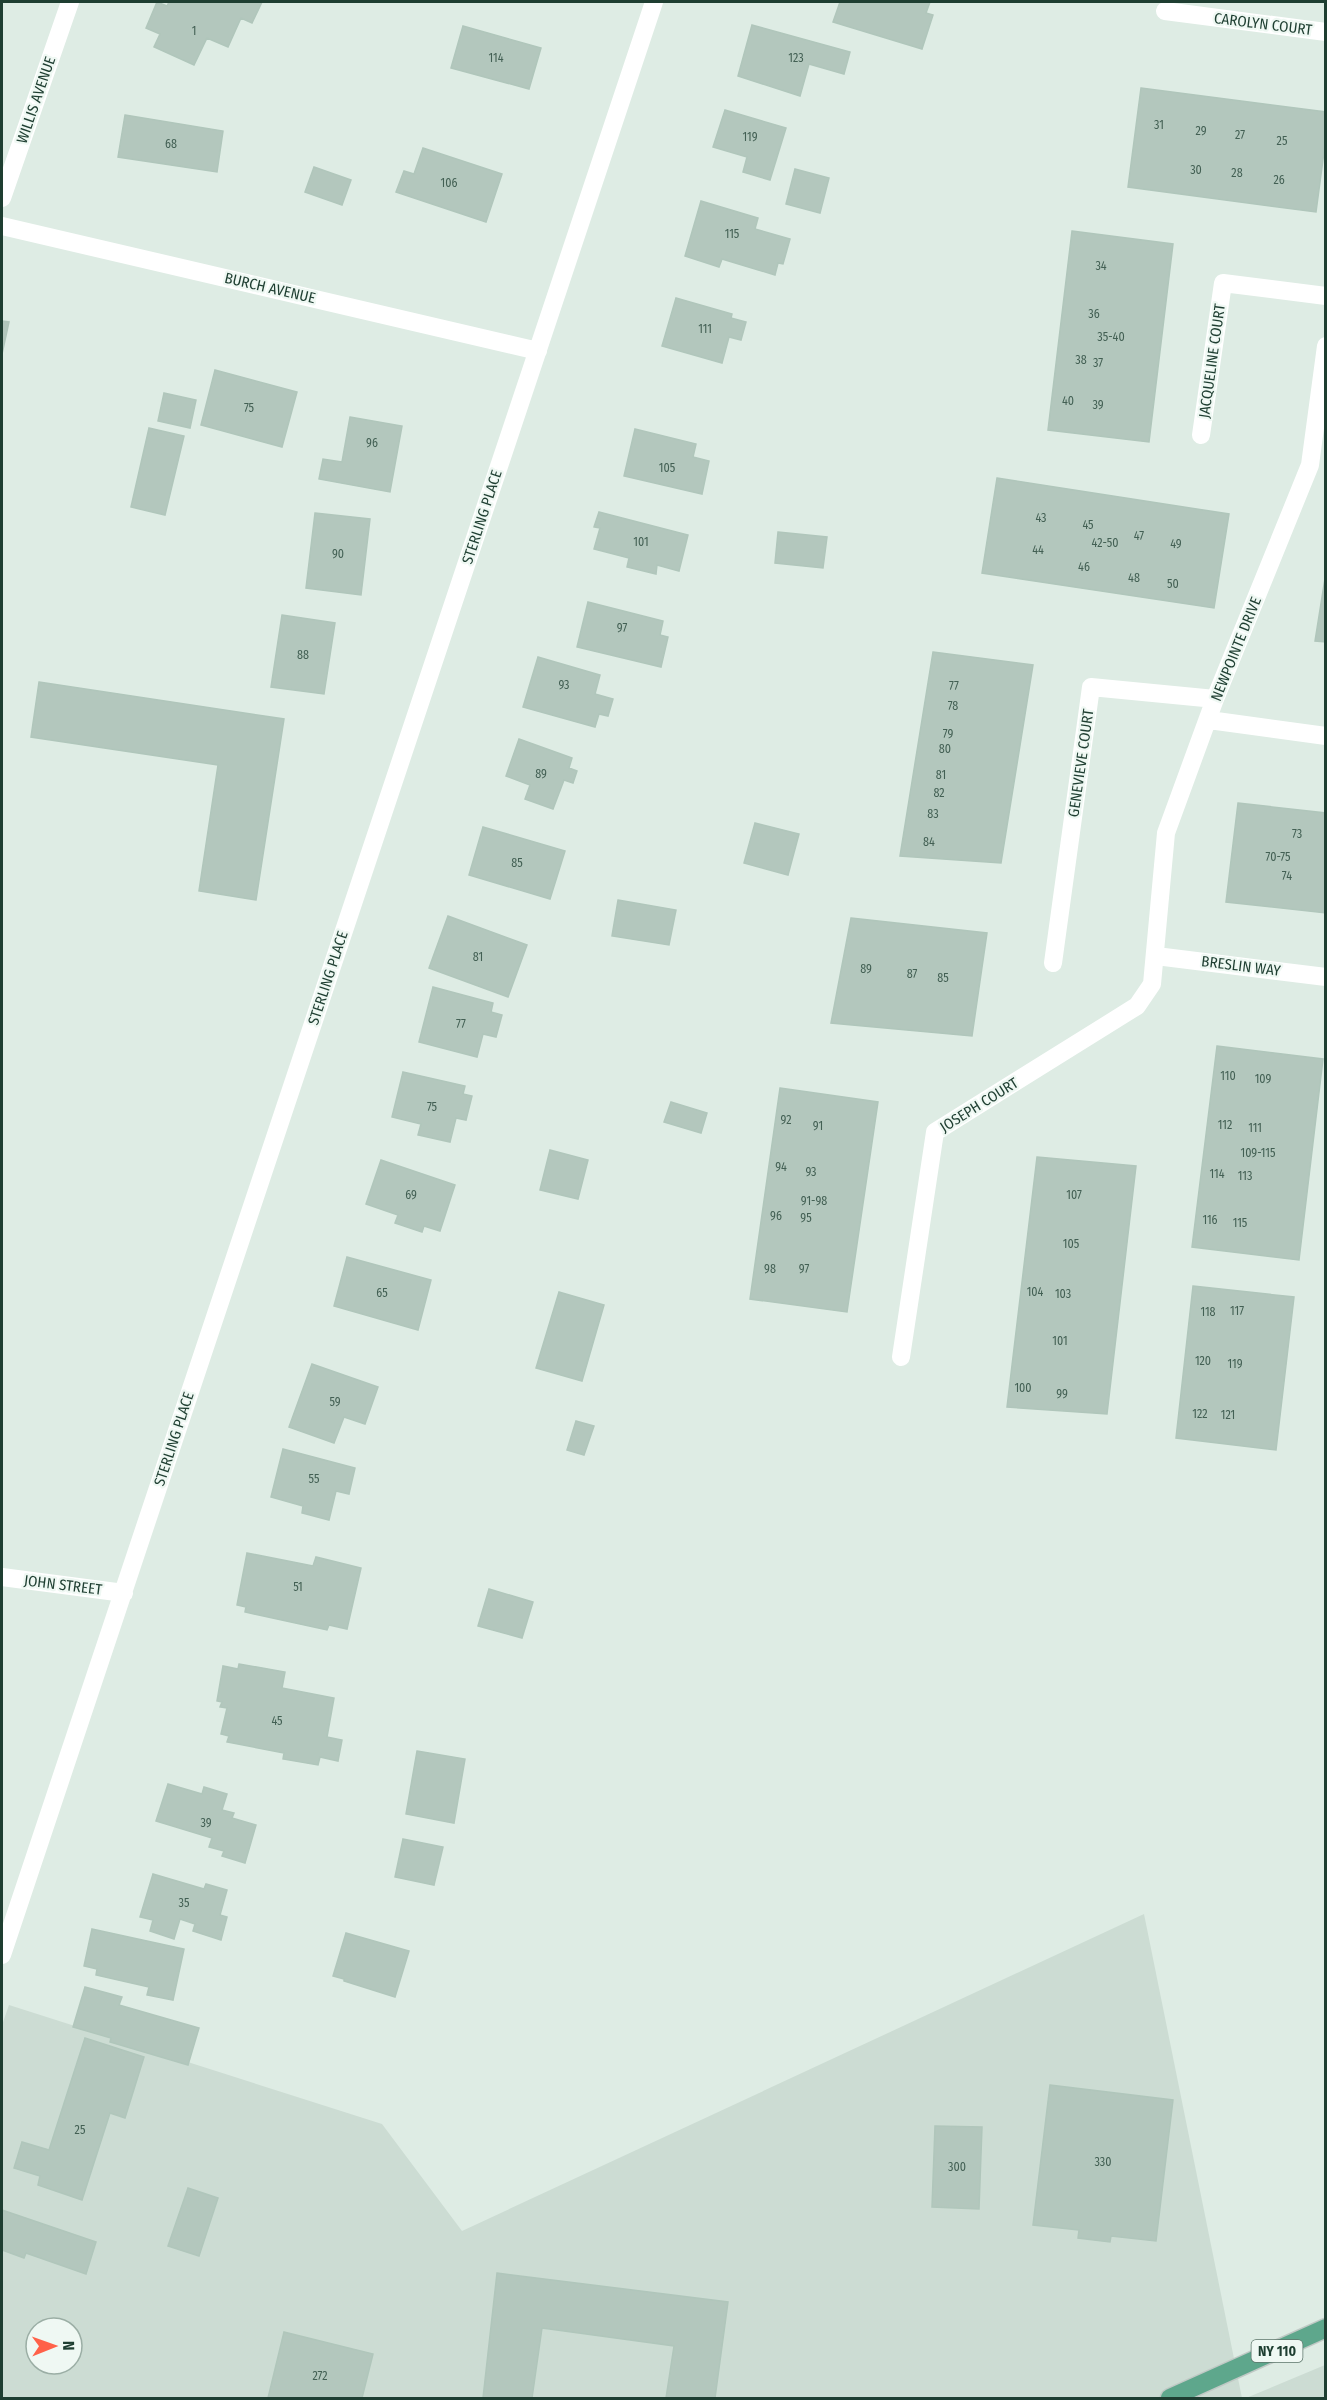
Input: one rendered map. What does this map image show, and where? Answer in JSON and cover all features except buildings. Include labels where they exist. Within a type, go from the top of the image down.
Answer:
[{"type":"main road","name":"NY 110","points":[[1170,2398],[1326,2328]]},
{"type":"street","name":"WILLIS AVENUE","points":[[2,198],[70,2]]},
{"type":"street","name":"STERLING PLACE","points":[[2,1955],[654,2]]},
{"type":"street","name":"CAROLYN COURT","points":[[1165,11],[1326,32]]},
{"type":"street","name":"BURCH AVENUE","points":[[2,226],[538,351]]},
{"type":"street","name":"JACQUELINE COURT","points":[[1201,435],[1223,283],[1326,297]]},
{"type":"street","name":"NEWPOINTE DRIVE","points":[[1156,956],[1166,833],[1215,699],[1318,465],[1326,346]]},
{"type":"street","name":"GENEVIEVE COURT","points":[[1053,963],[1091,687],[1215,699]]},
{"type":"street","points":[[1209,720],[1326,736]]},
{"type":"street","name":"BRESLIN WAY","points":[[1156,956],[1326,977]]},
{"type":"street","name":"JOSEPH COURT","points":[[901,1357],[935,1132],[1137,1006],[1152,984],[1156,956]]},
{"type":"street","name":"JOHN STREET","points":[[2,1577],[124,1593]]},
{"type":"shaded area","points":[[1144,1914],[1242,2398],[2,2398],[2,2025],[9,2005],[382,2124],[462,2231]]},
{"type":"shaded area","points":[[1325,2365],[1325,2398],[1246,2398]]}]
